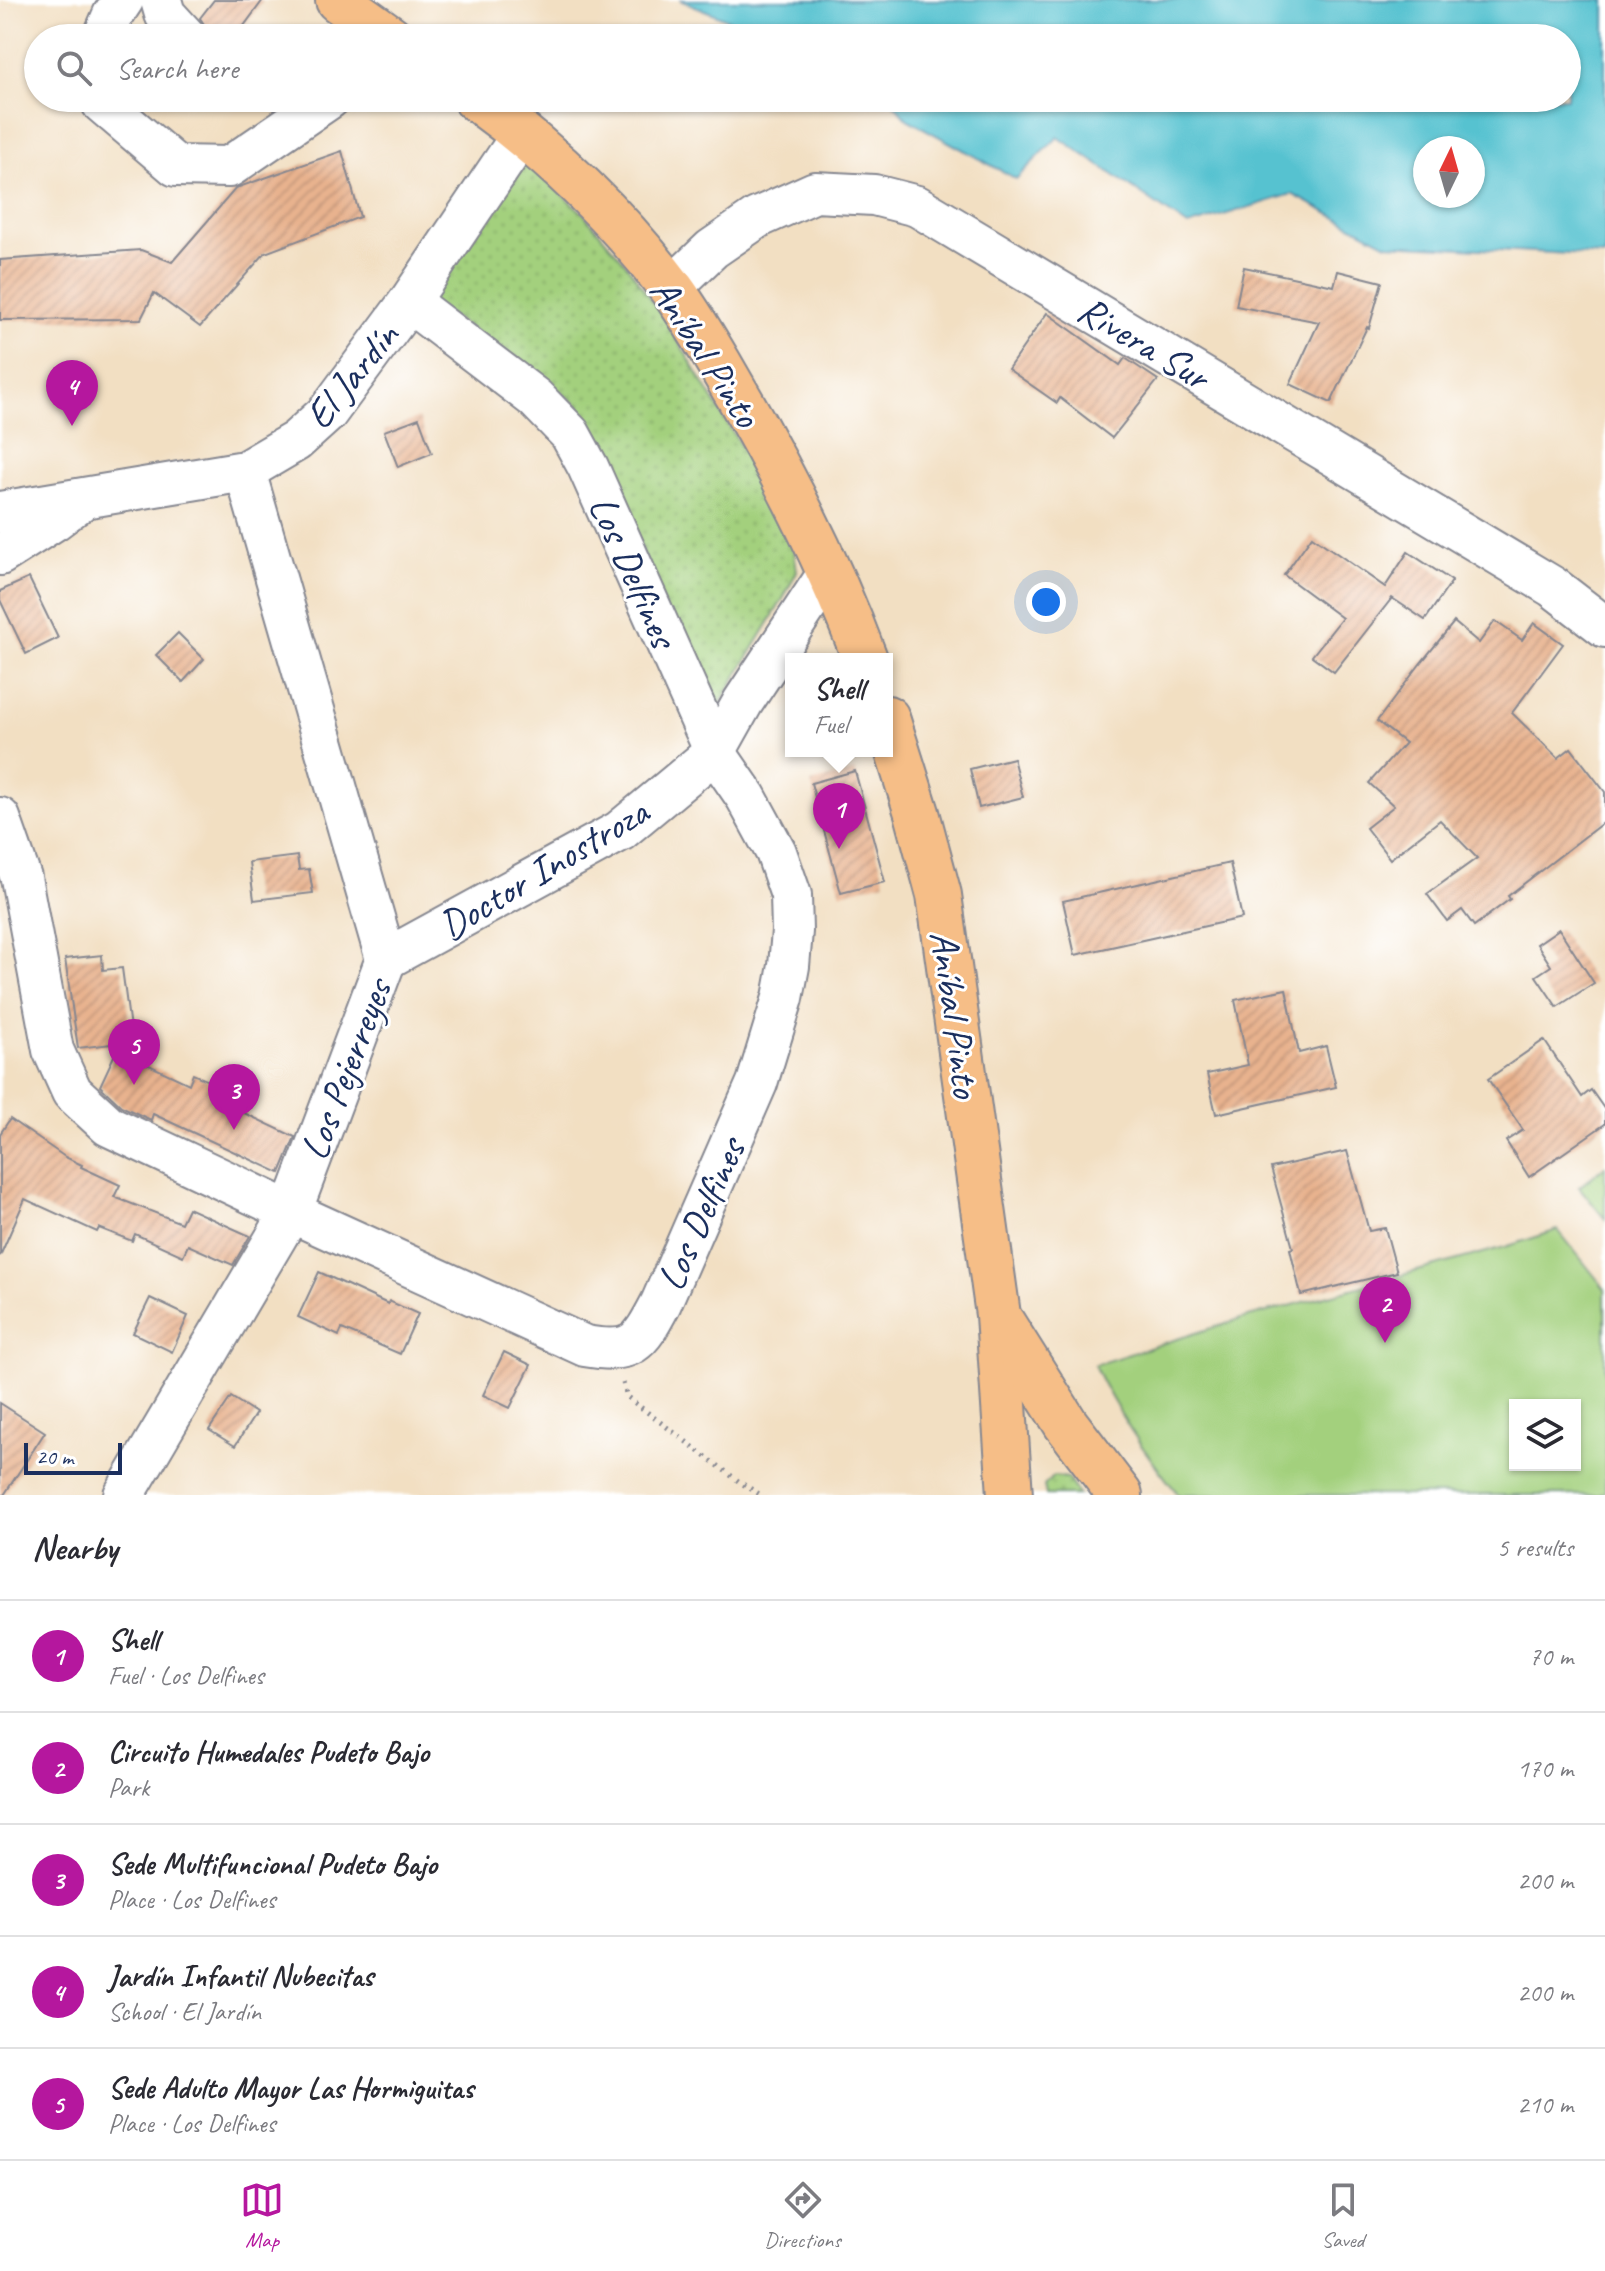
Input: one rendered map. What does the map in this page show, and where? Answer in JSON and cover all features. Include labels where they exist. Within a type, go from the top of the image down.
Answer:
[{"type":"main road","points":[[338,0],[371,24]]},
{"type":"main road","name":"Aníbal Pinto","points":[[494,112],[523,133],[606,211],[671,288],[756,426],[829,572],[863,653]]},
{"type":"main road","name":"Aníbal Pinto","points":[[893,737],[939,895],[998,1315],[1010,1495]]},
{"type":"main road","name":"Aníbal Pinto","points":[[998,1315],[1066,1424],[1120,1495]]},
{"type":"street","points":[[109,24],[123,0]]},
{"type":"street","points":[[161,0],[165,14],[174,24]]},
{"type":"street","points":[[113,112],[176,166],[229,167],[298,112]]},
{"type":"street","name":"El Jardín","points":[[0,512],[245,471],[296,441],[327,413],[409,302],[523,133]]},
{"type":"street","name":"Rivera Sur","points":[[671,288],[712,249],[757,218],[815,192],[874,195],[917,206],[1553,587],[1605,627]]},
{"type":"street","name":"Los Delfines","points":[[409,302],[535,398],[570,434],[588,467],[715,752],[746,797],[781,866],[791,895],[789,966],[783,998],[757,1083],[661,1303],[645,1332],[630,1345],[615,1351]]},
{"type":"street","name":"Los Pejerreyes","points":[[124,1495],[291,1212],[386,959],[245,471]]},
{"type":"street","points":[[0,555],[85,497]]},
{"type":"street","name":"Doctor Inostroza","points":[[386,959],[620,831],[715,752],[743,702],[829,572]]},
{"type":"street","points":[[0,818],[21,878],[53,1050],[72,1092],[109,1126],[585,1346],[615,1351]]},
{"type":"path","points":[[615,1351],[627,1397],[761,1495]]},
{"type":"green space","points":[[523,160],[583,213],[627,265],[671,329],[770,495],[793,544],[797,571],[709,722],[604,453],[578,405],[517,359],[430,302]]},
{"type":"green space","points":[[1605,1166],[1605,1219],[1579,1187]]},
{"type":"green space","points":[[1558,1230],[1605,1289],[1605,1492],[1599,1495],[1179,1495],[1132,1432],[1094,1365],[1234,1321]]},
{"type":"green space","points":[[1053,1476],[1067,1478],[1079,1495],[1046,1495],[1044,1486]]},
{"type":"water","points":[[680,0],[1605,0],[1605,256],[1387,244],[1292,194],[1188,226],[1058,137],[1016,179],[907,119],[901,112],[1581,112],[1581,24],[739,24]]},
{"type":"building","points":[[214,0],[263,0],[245,24],[204,24],[200,18]]},
{"type":"building","points":[[342,151],[360,217],[265,253],[200,327],[154,293],[141,319],[0,320],[0,260],[141,250],[172,262],[236,188]]},
{"type":"building","points":[[1244,267],[1334,286],[1338,271],[1382,282],[1369,328],[1331,403],[1290,384],[1319,322],[1236,306]]},
{"type":"building","points":[[1047,313],[1120,365],[1125,358],[1158,380],[1112,438],[1060,398],[1057,403],[1008,369]]},
{"type":"building","points":[[419,418],[432,453],[398,467],[384,431]]},
{"type":"building","points":[[1312,536],[1385,587],[1408,552],[1452,581],[1425,620],[1392,598],[1334,672],[1312,656],[1342,618],[1284,575]]},
{"type":"building","points":[[29,578],[58,638],[26,654],[0,600],[0,591]]},
{"type":"building","points":[[1495,621],[1522,640],[1534,623],[1563,644],[1512,713],[1558,758],[1571,748],[1605,792],[1605,821],[1474,926],[1462,910],[1447,921],[1427,894],[1477,858],[1440,820],[1390,859],[1366,828],[1394,806],[1369,783],[1405,743],[1377,721],[1420,664],[1454,622],[1479,643]]},
{"type":"building","points":[[178,633],[204,659],[183,682],[156,655]]},
{"type":"building","points":[[1013,758],[1023,797],[979,808],[970,769]]},
{"type":"building","points":[[855,771],[885,882],[841,893],[811,783]]},
{"type":"building","points":[[297,856],[299,870],[309,869],[313,893],[254,900],[249,862]]},
{"type":"building","points":[[1230,863],[1242,918],[1075,955],[1063,901]]},
{"type":"building","points":[[1559,929],[1594,983],[1557,1007],[1536,976],[1551,966],[1537,944]]},
{"type":"building","points":[[102,955],[103,970],[122,968],[134,1058],[189,1084],[193,1074],[251,1100],[244,1113],[295,1137],[280,1173],[153,1114],[151,1120],[121,1106],[100,1086],[120,1043],[78,1048],[65,959]]},
{"type":"building","points":[[1286,989],[1299,1053],[1326,1046],[1336,1087],[1216,1114],[1207,1074],[1248,1065],[1235,1000]]},
{"type":"building","points":[[1544,1040],[1582,1097],[1591,1090],[1605,1110],[1605,1124],[1529,1177],[1506,1141],[1523,1130],[1488,1079]]},
{"type":"building","points":[[10,1119],[81,1167],[120,1185],[114,1197],[181,1223],[188,1208],[250,1236],[233,1265],[188,1245],[183,1256],[135,1234],[132,1241],[99,1228],[97,1232],[25,1199],[0,1256],[0,1134]]},
{"type":"building","points":[[1347,1151],[1369,1231],[1385,1228],[1397,1272],[1301,1295],[1290,1249],[1293,1248],[1271,1168]]},
{"type":"building","points":[[319,1272],[388,1304],[389,1301],[418,1314],[400,1354],[342,1329],[339,1336],[298,1317]]},
{"type":"building","points":[[150,1298],[188,1316],[172,1352],[133,1333]]},
{"type":"building","points":[[504,1352],[531,1365],[510,1408],[483,1395]]},
{"type":"building","points":[[231,1397],[256,1413],[235,1446],[209,1430]]},
{"type":"building","points":[[0,1403],[45,1432],[4,1495],[0,1495]]},
{"type":"place","name":"Jardín Infantil Nubecitas","points":[[72,426]]},
{"type":"place","name":"Shell","points":[[839,849]]},
{"type":"place","name":"Sede Adulto Mayor Las Hormiguitas","points":[[134,1085]]},
{"type":"place","name":"Sede Multifuncional Pudeto Bajo","points":[[234,1130]]},
{"type":"place","name":"Circuito Humedales Pudeto Bajo","points":[[1385,1343]]}]
